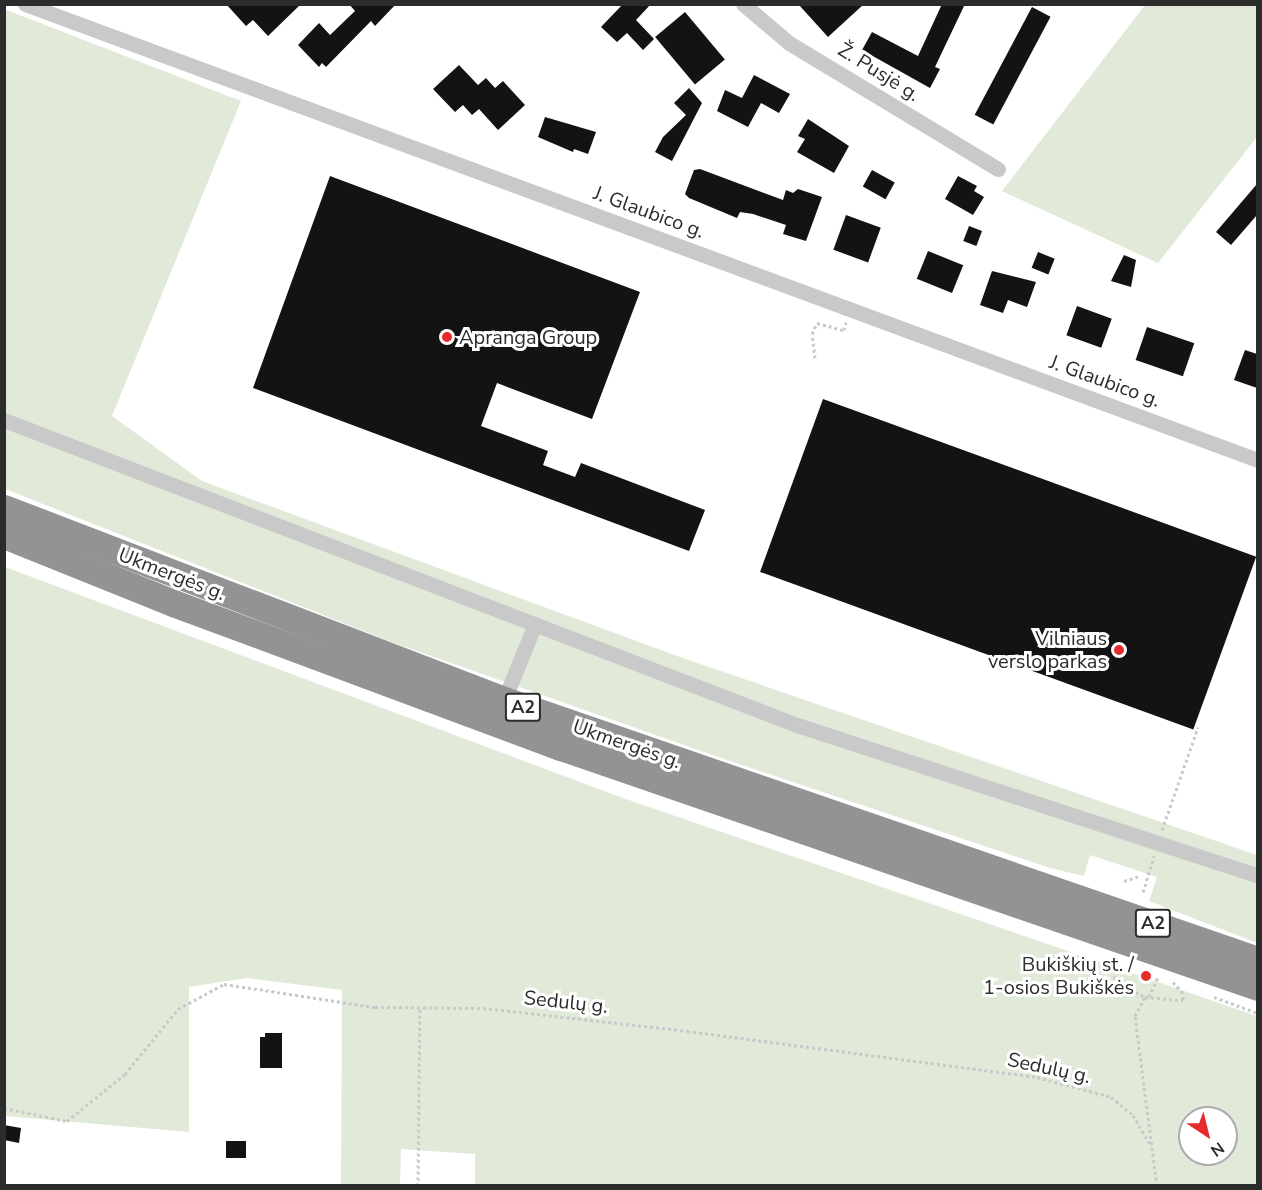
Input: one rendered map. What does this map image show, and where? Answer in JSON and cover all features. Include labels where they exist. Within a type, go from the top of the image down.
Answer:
[{"type":"highway","name":"Ukmergės g.","points":[[4,508],[504,700],[1257,960]]},
{"type":"highway","name":"Ukmergės g.","points":[[4,535],[173,603],[550,743],[1257,987]]},
{"type":"street","name":"J. Glaubico g.","points":[[26,4],[1257,460]]},
{"type":"street","name":"Ž. Pusjė g.","points":[[743,4],[789,43],[998,169]]},
{"type":"street","points":[[4,420],[796,725],[1257,876]]},
{"type":"street","points":[[504,700],[535,624]]},
{"type":"path","points":[[815,358],[812,334],[817,322],[844,330],[851,309]]},
{"type":"path","points":[[1143,892],[1198,727]]},
{"type":"path","points":[[1124,881],[1139,876]]},
{"type":"path","points":[[1117,970],[1114,981],[1144,997],[1183,1000],[1183,993],[1172,981]]},
{"type":"path","points":[[1149,997],[1158,977]]},
{"type":"path","name":"Sedulų g.","points":[[4,1108],[67,1121],[126,1074],[178,1009],[224,984],[375,1006],[483,1008],[653,1027],[1037,1077],[1111,1097],[1133,1115],[1151,1146]]},
{"type":"path","points":[[1144,997],[1135,1016],[1157,1185]]},
{"type":"path","points":[[418,1185],[420,1007]]},
{"type":"green space","points":[[1145,5],[1257,5],[1257,137],[1158,263],[1002,191]]},
{"type":"green space","points":[[4,9],[241,101],[112,416],[202,481],[680,657],[1257,855],[1257,943],[1149,901],[1157,877],[1090,855],[1084,876],[1050,868],[718,757],[394,643],[5,489]]},
{"type":"green space","points":[[5,567],[623,798],[1257,1016],[1257,1185],[475,1186],[475,1154],[401,1149],[400,1185],[341,1185],[342,990],[247,978],[189,987],[189,1132],[5,1116]]},
{"type":"building","points":[[226,4],[301,4],[268,36],[253,20],[246,26]]},
{"type":"building","points":[[349,4],[396,4],[375,26],[371,21],[326,67],[322,63],[319,67],[298,45],[319,23],[330,35],[355,11]]},
{"type":"building","points":[[623,4],[651,4],[636,20],[654,39],[643,50],[627,33],[617,42],[601,27]]},
{"type":"building","points":[[864,4],[828,37],[799,5],[833,5]]},
{"type":"building","points":[[942,4],[965,4],[935,67],[940,69],[930,88],[862,50],[872,32],[918,56]]},
{"type":"building","points":[[1032,7],[1051,17],[993,125],[975,115]]},
{"type":"building","points":[[685,12],[725,59],[695,85],[655,37]]},
{"type":"building","points":[[459,65],[478,85],[486,78],[495,88],[503,81],[525,105],[498,130],[479,109],[472,115],[463,105],[455,112],[433,89]]},
{"type":"building","points":[[754,75],[790,94],[779,113],[761,103],[748,127],[717,111],[725,90],[742,98]]},
{"type":"building","points":[[689,88],[702,103],[672,161],[655,152],[663,137],[686,115],[674,103]]},
{"type":"building","points":[[545,117],[596,132],[588,154],[574,149],[573,152],[538,137]]},
{"type":"building","points":[[808,119],[849,146],[834,173],[797,152],[805,139],[798,136]]},
{"type":"building","points":[[700,169],[783,200],[786,190],[793,193],[798,189],[822,197],[806,241],[783,234],[786,225],[740,212],[737,218],[689,198],[685,194],[694,170]]},
{"type":"building","points":[[872,170],[895,183],[886,199],[863,187]]},
{"type":"building","name":"Apranga Group","points":[[330,176],[640,292],[592,419],[497,383],[481,426],[548,451],[543,465],[575,477],[581,463],[705,510],[689,551],[253,388]]},
{"type":"building","points":[[958,176],[977,186],[974,191],[984,197],[973,215],[945,199]]},
{"type":"building","points":[[1257,184],[1257,215],[1231,245],[1216,232]]},
{"type":"building","points":[[846,215],[881,228],[868,262],[833,250]]},
{"type":"building","points":[[969,226],[982,231],[976,246],[963,241]]},
{"type":"building","points":[[928,251],[963,265],[952,293],[917,279]]},
{"type":"building","points":[[1038,252],[1055,259],[1048,275],[1032,268]]},
{"type":"building","points":[[1124,255],[1136,260],[1131,287],[1111,281]]},
{"type":"building","points":[[992,271],[1036,282],[1027,307],[1008,300],[1003,313],[980,305]]},
{"type":"building","points":[[1077,306],[1112,319],[1101,348],[1066,335]]},
{"type":"building","points":[[1147,327],[1194,343],[1183,376],[1136,360]]},
{"type":"building","points":[[1245,350],[1257,354],[1257,388],[1234,380]]},
{"type":"building","name":"Vilniaus verslo parkas","points":[[823,399],[1256,557],[1193,730],[760,572]]},
{"type":"building","points":[[265,1033],[282,1033],[282,1068],[260,1068],[260,1037],[265,1037]]},
{"type":"building","points":[[4,1125],[21,1128],[19,1143],[4,1140]]},
{"type":"building","points":[[226,1141],[246,1141],[246,1158],[226,1158]]},
{"type":"place","name":"Apranga Group","points":[[447,337]]},
{"type":"place","name":"Vilniaus verslo parkas","points":[[1119,650]]},
{"type":"place","name":"Bukiškių st. / 1-osios Bukiškės","points":[[1146,976]]}]
